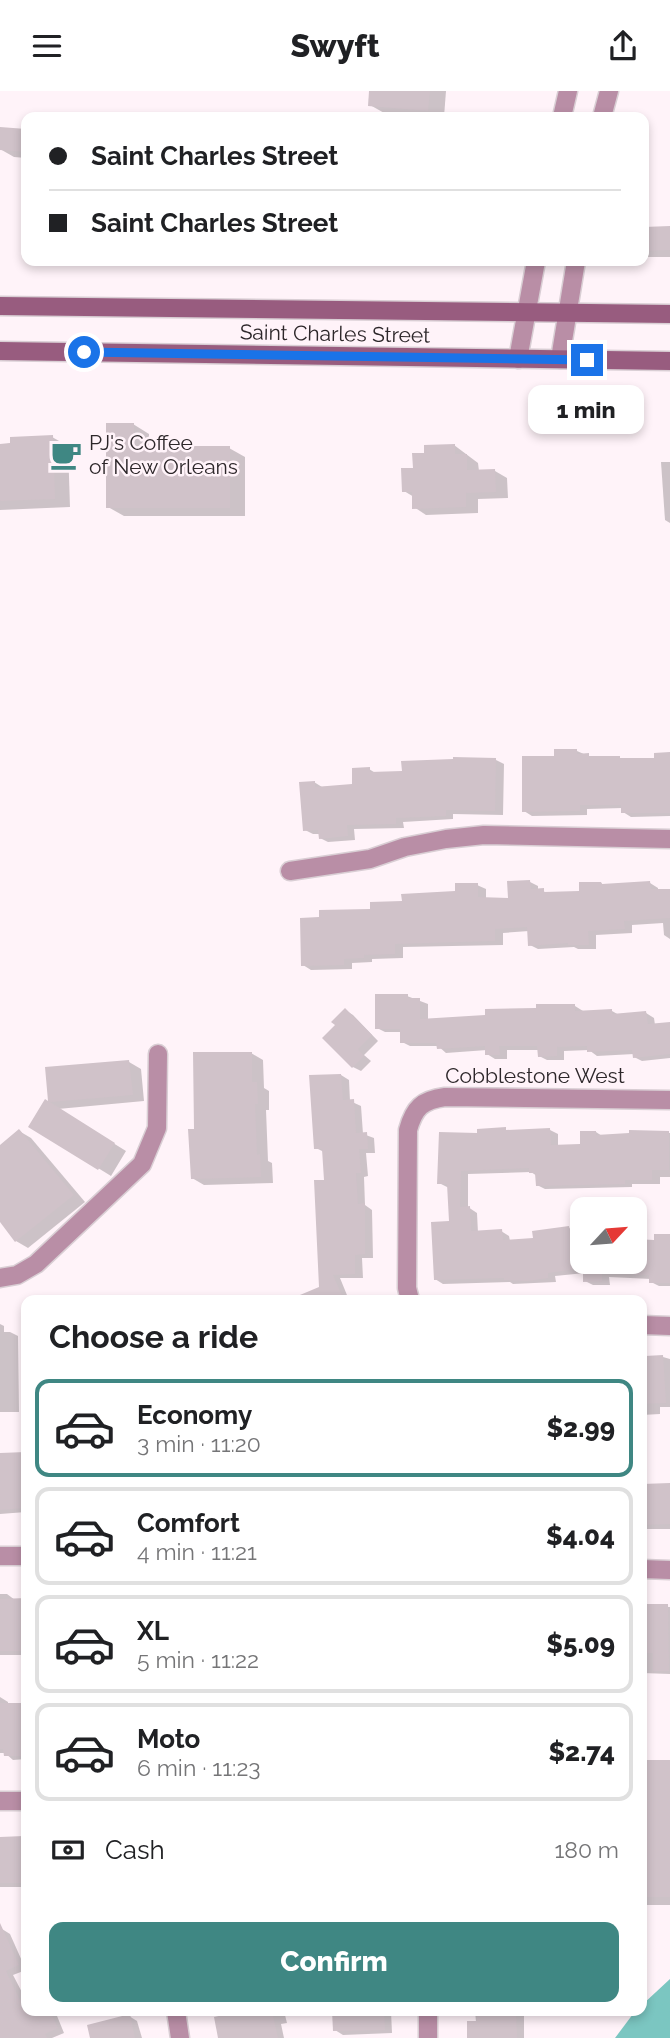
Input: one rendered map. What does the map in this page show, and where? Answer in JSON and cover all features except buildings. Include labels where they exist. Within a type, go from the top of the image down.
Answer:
[{"type":"street","points":[[563,112],[568,91]]},
{"type":"street","points":[[603,112],[609,91]]},
{"type":"street","points":[[518,359],[535,266]]},
{"type":"street","points":[[560,359],[575,266]]},
{"type":"street","name":"Saint Charles Street","points":[[0,306],[670,314]]},
{"type":"street","name":"Saint Charles Street","points":[[0,352],[670,361]]},
{"type":"street","points":[[290,871],[370,859],[405,847],[446,839],[484,835],[670,839]]},
{"type":"street","points":[[0,1278],[17,1275],[36,1265],[142,1164],[157,1128],[158,1054]]},
{"type":"street","name":"Cobblestone West","points":[[409,1295],[408,1130],[412,1114],[420,1104],[429,1099],[444,1097],[670,1100]]},
{"type":"street","points":[[647,1325],[670,1326]]},
{"type":"street","points":[[0,1556],[21,1556]]},
{"type":"street","points":[[647,1569],[670,1570]]},
{"type":"street","points":[[0,1801],[21,1801]]},
{"type":"street","points":[[177,2016],[180,2038]]},
{"type":"street","points":[[428,2016],[428,2038]]},
{"type":"water","points":[[670,1979],[670,2038],[615,2038],[632,2016],[647,2016],[647,2000]]},
{"type":"place","name":"PJ's Coffee of New Orleans","points":[[66,455]]},
{"type":"route","points":[[84,352],[587,360]]}]
